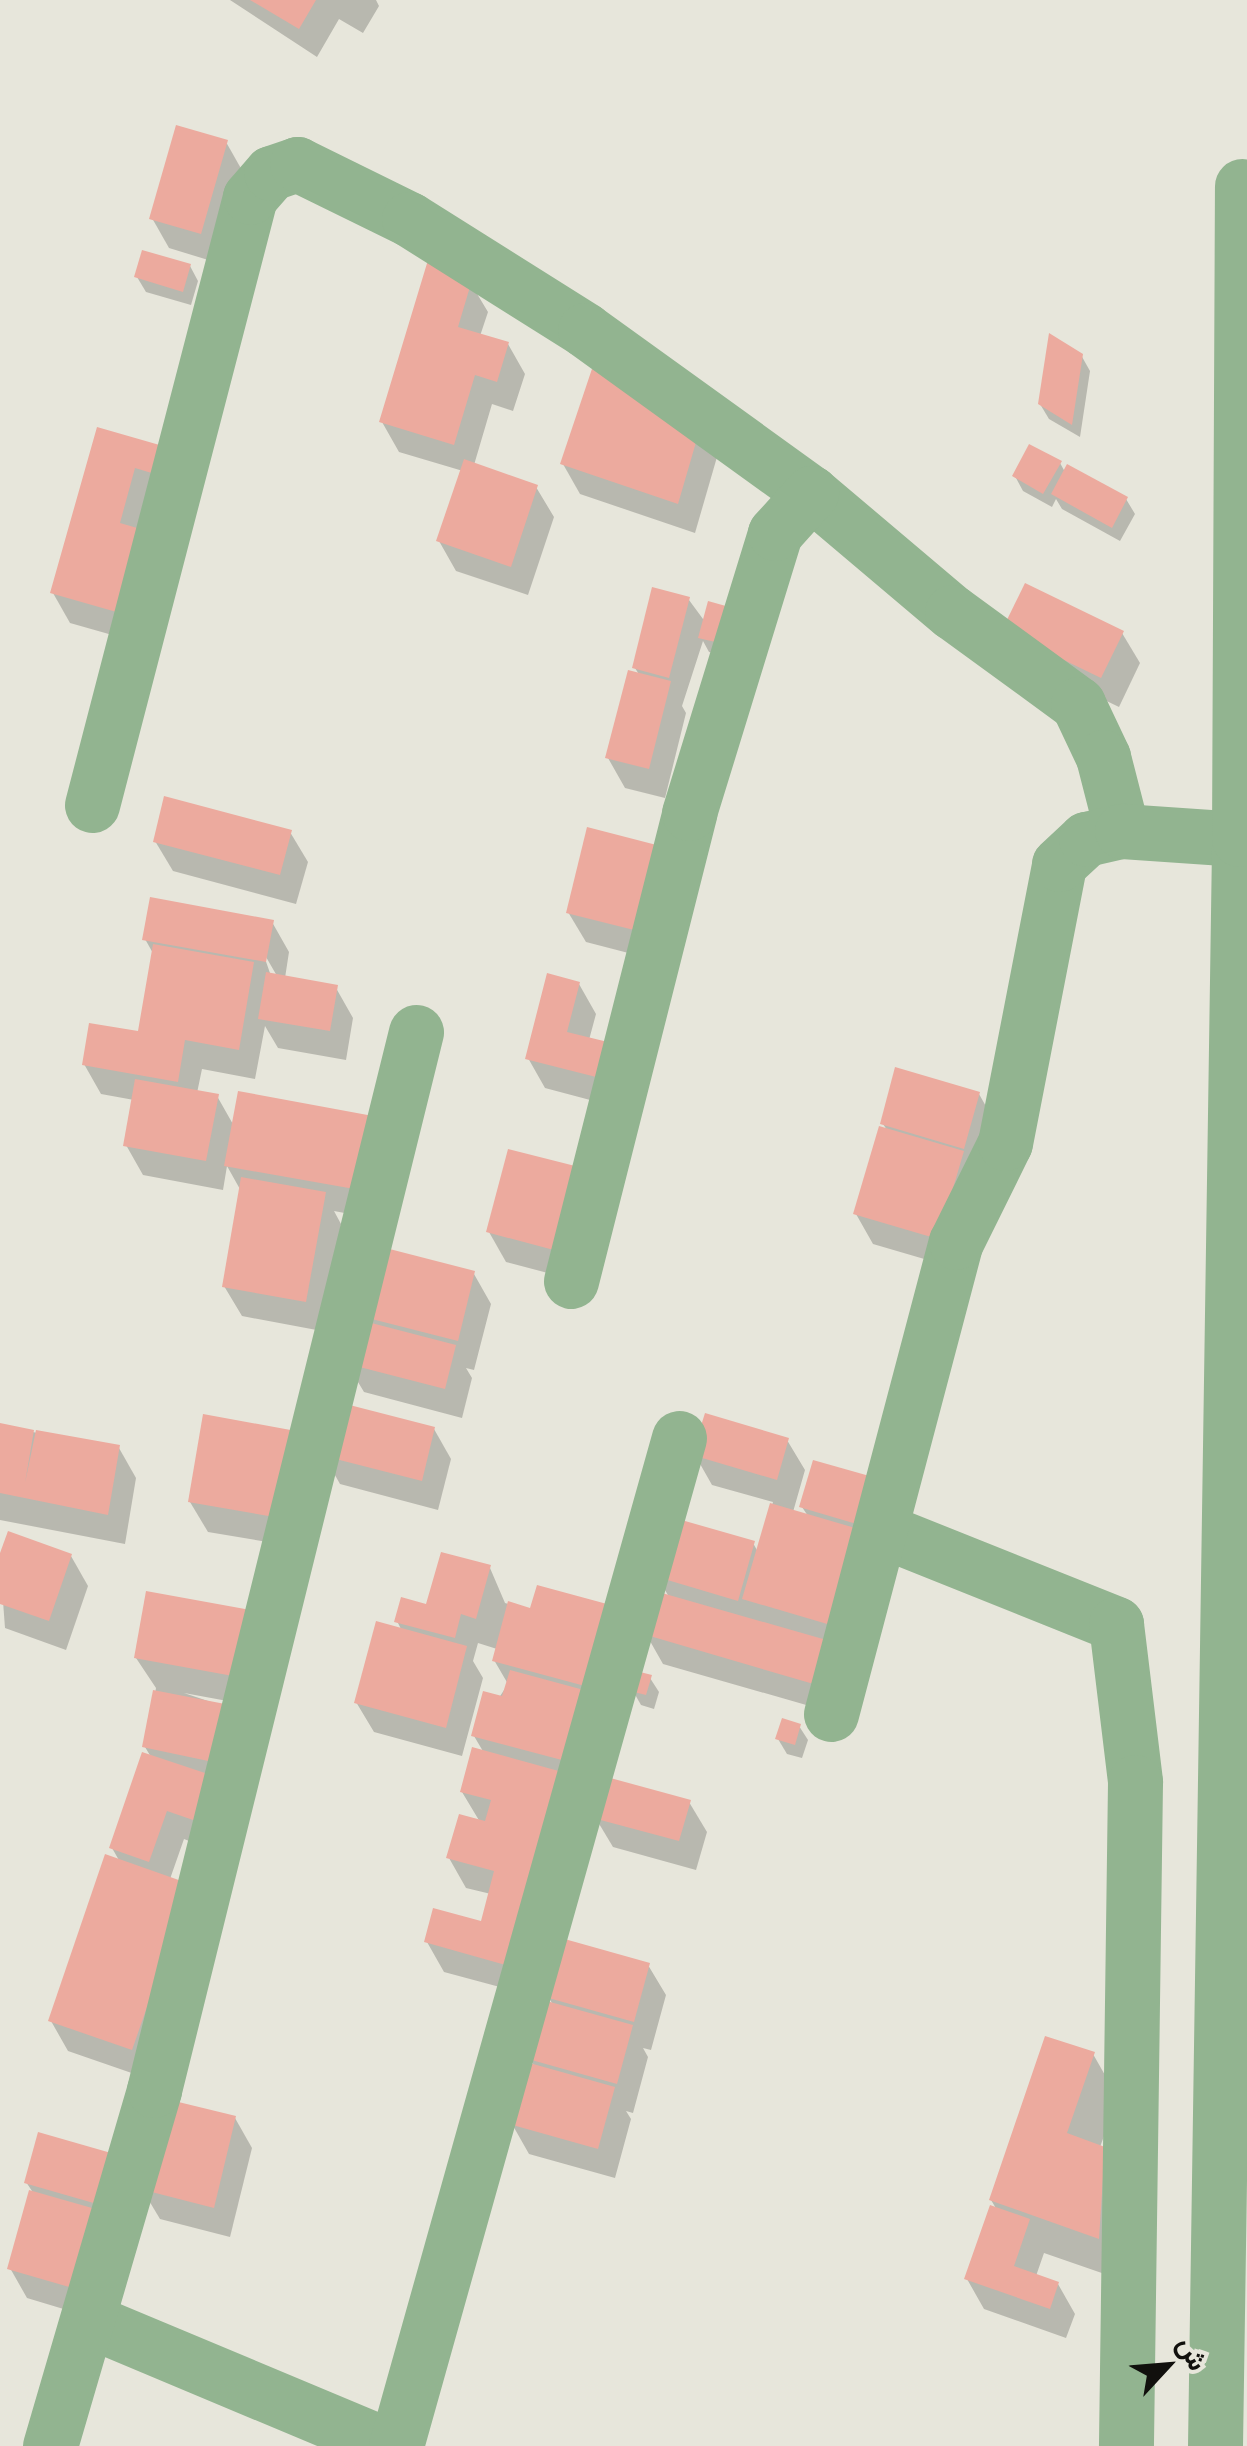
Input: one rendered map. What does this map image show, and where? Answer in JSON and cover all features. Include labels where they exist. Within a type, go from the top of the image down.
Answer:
[{"type":"street","points":[[92,805],[250,196],[271,173],[297,164],[410,219],[585,330],[812,493],[952,612],[1078,704],[1103,757],[1122,832]]},
{"type":"street","points":[[1216,2446],[1243,842],[1242,186]]},
{"type":"street","points":[[570,1281],[689,814],[774,533],[812,493]]},
{"type":"street","points":[[831,1714],[884,1531],[956,1242],[1005,1143],[1059,864],[1086,839],[1122,832],[1243,842]]},
{"type":"street","points":[[50,2446],[154,2090],[416,1032]]},
{"type":"street","points":[[88,2320],[393,2446],[679,1438]]},
{"type":"street","points":[[884,1531],[1116,1624],[1135,1782],[1126,2446]]},
{"type":"street","points":[[1130,2358],[1216,2364]]},
{"type":"building","points":[[250,0],[316,0],[299,29]]},
{"type":"building","points":[[176,125],[228,140],[201,234],[149,219]]},
{"type":"building","points":[[142,250],[191,264],[183,292],[134,277]]},
{"type":"building","points":[[428,260],[472,280],[458,327],[509,342],[497,382],[475,375],[454,445],[379,422]]},
{"type":"building","points":[[1049,333],[1083,354],[1072,425],[1038,404]]},
{"type":"building","points":[[598,351],[701,425],[678,504],[560,464]]},
{"type":"building","points":[[97,427],[163,446],[155,474],[135,468],[120,523],[151,532],[127,615],[50,593]]},
{"type":"building","points":[[1029,444],[1062,461],[1043,494],[1012,476]]},
{"type":"building","points":[[464,459],[538,485],[511,567],[436,541]]},
{"type":"building","points":[[1067,464],[1128,497],[1112,528],[1051,494]]},
{"type":"building","points":[[1025,583],[1124,631],[1101,678],[1002,630]]},
{"type":"building","points":[[652,587],[690,597],[669,678],[632,668]]},
{"type":"building","points":[[708,601],[733,608],[724,644],[698,638]]},
{"type":"building","points":[[628,670],[671,681],[649,769],[605,758]]},
{"type":"building","points":[[164,796],[292,830],[280,875],[153,842]]},
{"type":"building","points":[[587,827],[672,849],[650,934],[566,913]]},
{"type":"building","points":[[150,897],[274,920],[266,962],[142,940]]},
{"type":"building","points":[[153,944],[254,962],[239,1050],[185,1040],[178,1082],[82,1065],[89,1023],[138,1031]]},
{"type":"building","points":[[266,972],[338,985],[330,1031],[258,1019]]},
{"type":"building","points":[[547,973],[580,982],[567,1032],[616,1044],[608,1080],[525,1059]]},
{"type":"building","points":[[895,1067],[980,1092],[964,1149],[880,1124]]},
{"type":"building","points":[[135,1079],[219,1094],[206,1161],[123,1146]]},
{"type":"building","points":[[238,1091],[373,1116],[360,1190],[224,1166]]},
{"type":"building","points":[[879,1126],[964,1151],[938,1239],[853,1214]]},
{"type":"building","points":[[508,1149],[587,1169],[565,1253],[486,1232]]},
{"type":"building","points":[[241,1177],[326,1192],[306,1302],[222,1287]]},
{"type":"building","points":[[374,1245],[475,1271],[458,1341],[356,1315]]},
{"type":"building","points":[[356,1319],[456,1345],[445,1389],[344,1363]]},
{"type":"building","points":[[334,1401],[435,1427],[422,1481],[320,1455]]},
{"type":"building","points":[[705,1413],[789,1438],[777,1480],[692,1455]]},
{"type":"building","points":[[203,1414],[296,1431],[280,1518],[188,1502]]},
{"type":"building","points":[[0,1423],[34,1430],[25,1483],[36,1430],[120,1445],[108,1515],[0,1493]]},
{"type":"building","points":[[813,1460],[873,1477],[860,1525],[799,1507]]},
{"type":"building","points":[[770,1503],[862,1530],[834,1626],[742,1599]]},
{"type":"building","points":[[671,1517],[755,1541],[738,1601],[654,1576]]},
{"type":"building","points":[[8,1531],[72,1554],[49,1621],[0,1604],[0,1553]]},
{"type":"building","points":[[441,1552],[491,1565],[476,1619],[461,1614],[455,1638],[394,1622],[401,1597],[426,1604]]},
{"type":"building","points":[[537,1585],[618,1607],[596,1689],[492,1661],[508,1601],[530,1608]]},
{"type":"building","points":[[146,1591],[256,1611],[244,1678],[134,1658]]},
{"type":"building","points":[[655,1591],[830,1641],[817,1685],[643,1634]]},
{"type":"building","points":[[376,1621],[467,1646],[446,1728],[354,1703]]},
{"type":"building","points":[[510,1670],[595,1693],[577,1764],[471,1736],[483,1691],[502,1696]]},
{"type":"building","points":[[636,1671],[652,1675],[646,1695],[630,1691]]},
{"type":"building","points":[[153,1690],[225,1704],[213,1762],[142,1747]]},
{"type":"building","points":[[782,1718],[801,1724],[795,1745],[775,1739]]},
{"type":"building","points":[[472,1747],[566,1773],[520,1969],[424,1942],[433,1908],[481,1921],[494,1871],[446,1858],[459,1814],[485,1821],[491,1800],[460,1792]]},
{"type":"building","points":[[142,1752],[211,1775],[196,1821],[167,1811],[149,1862],[109,1848]]},
{"type":"building","points":[[603,1776],[691,1800],[679,1841],[593,1818]]},
{"type":"building","points":[[105,1854],[190,1884],[132,2050],[48,2021]]},
{"type":"building","points":[[561,1938],[650,1963],[634,2022],[545,1997]]},
{"type":"building","points":[[543,2000],[633,2025],[617,2084],[528,2059]]},
{"type":"building","points":[[1045,2036],[1095,2052],[1067,2133],[1105,2147],[1099,2239],[989,2200]]},
{"type":"building","points":[[526,2062],[615,2087],[598,2149],[509,2124]]},
{"type":"building","points":[[162,2098],[236,2116],[214,2208],[140,2189]]},
{"type":"building","points":[[38,2132],[125,2157],[111,2208],[24,2183]]},
{"type":"building","points":[[29,2190],[106,2212],[83,2291],[7,2269]]},
{"type":"building","points":[[990,2205],[1030,2219],[1014,2266],[1059,2282],[1050,2309],[964,2279]]}]
